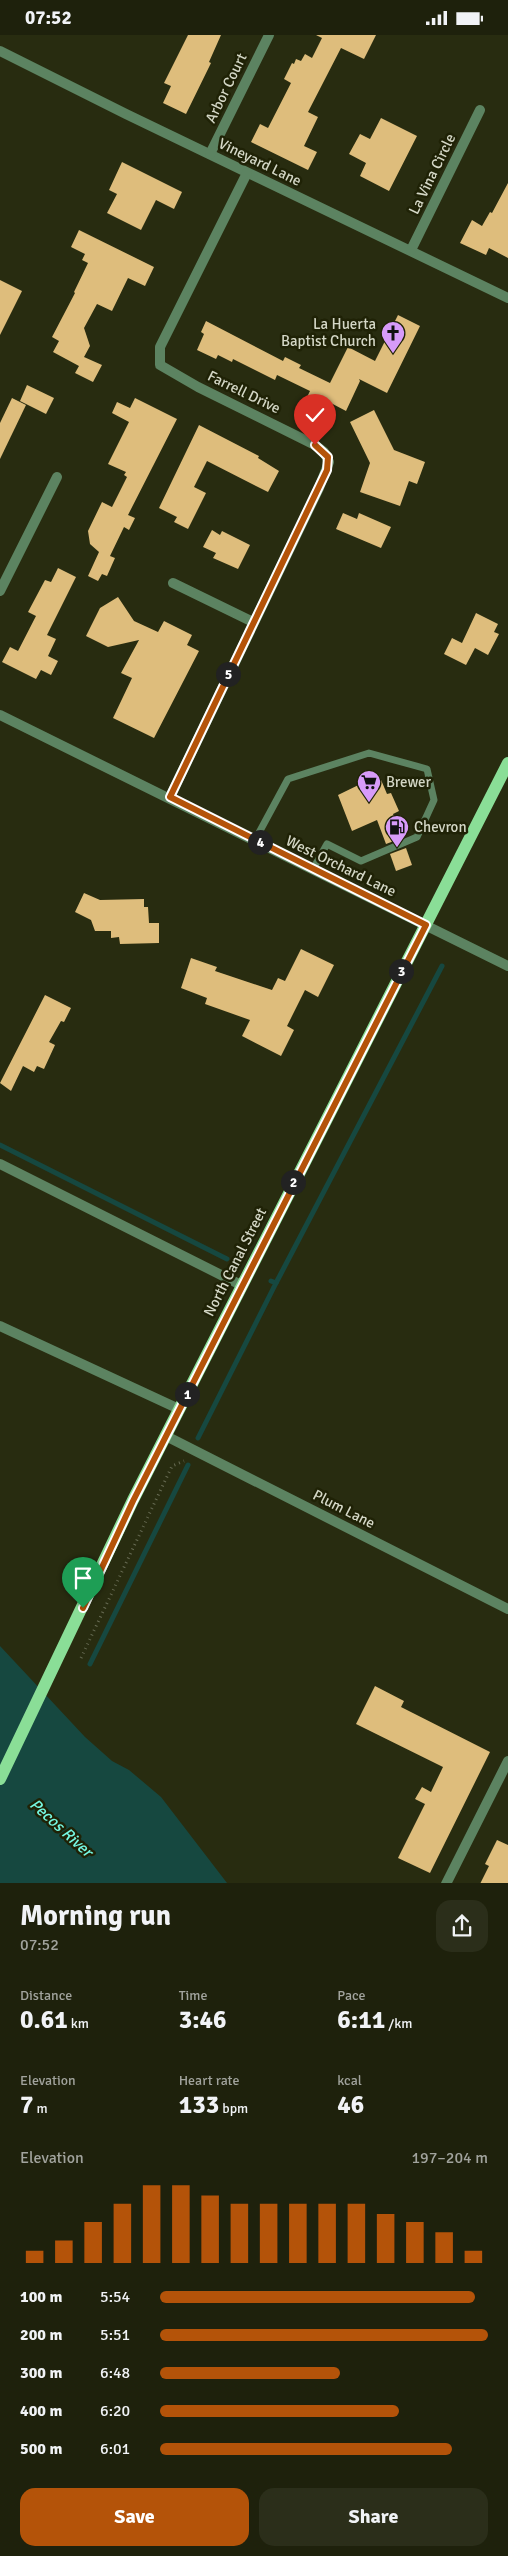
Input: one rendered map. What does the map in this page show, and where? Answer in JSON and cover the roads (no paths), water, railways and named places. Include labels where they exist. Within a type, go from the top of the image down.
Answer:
[{"type":"main road","name":"North Canal Street","points":[[0,1779],[179,1409],[508,763]]},
{"type":"street","name":"Arbor Court","points":[[210,154],[269,35]]},
{"type":"street","name":"Vineyard Lane","points":[[0,51],[247,173],[508,298]]},
{"type":"street","name":"La Vina Circle","points":[[411,250],[480,110]]},
{"type":"street","name":"Farrell Drive","points":[[170,797],[252,622],[327,470],[328,457],[315,445],[160,365],[160,347],[247,173]]},
{"type":"street","points":[[0,591],[57,477]]},
{"type":"street","points":[[172,583],[252,622]]},
{"type":"street","name":"West Orchard Lane","points":[[0,715],[170,797],[508,966]]},
{"type":"street","points":[[0,1164],[242,1285]]},
{"type":"street","points":[[0,1326],[179,1409]]},
{"type":"street","name":"Plum Lane","points":[[166,1436],[508,1609]]},
{"type":"street","points":[[446,1883],[508,1761]]},
{"type":"lane","points":[[255,840],[288,779],[369,753],[427,769],[434,801],[417,837],[361,861],[327,844],[313,869]]},
{"type":"water","name":"Pecos River","points":[[0,1646],[85,1737],[112,1761],[129,1770],[161,1797],[227,1883],[0,1883]]},
{"type":"waterway","points":[[276,1283],[442,966]]},
{"type":"waterway","points":[[0,1145],[227,1259]]},
{"type":"waterway","points":[[198,1438],[276,1283],[271,1281]]},
{"type":"waterway","points":[[90,1664],[188,1465]]},
{"type":"place","name":"La Huerta Baptist Church","points":[[393,354]]},
{"type":"place","name":"Brewer","points":[[369,803]]},
{"type":"place","name":"Chevron","points":[[397,848]]}]
